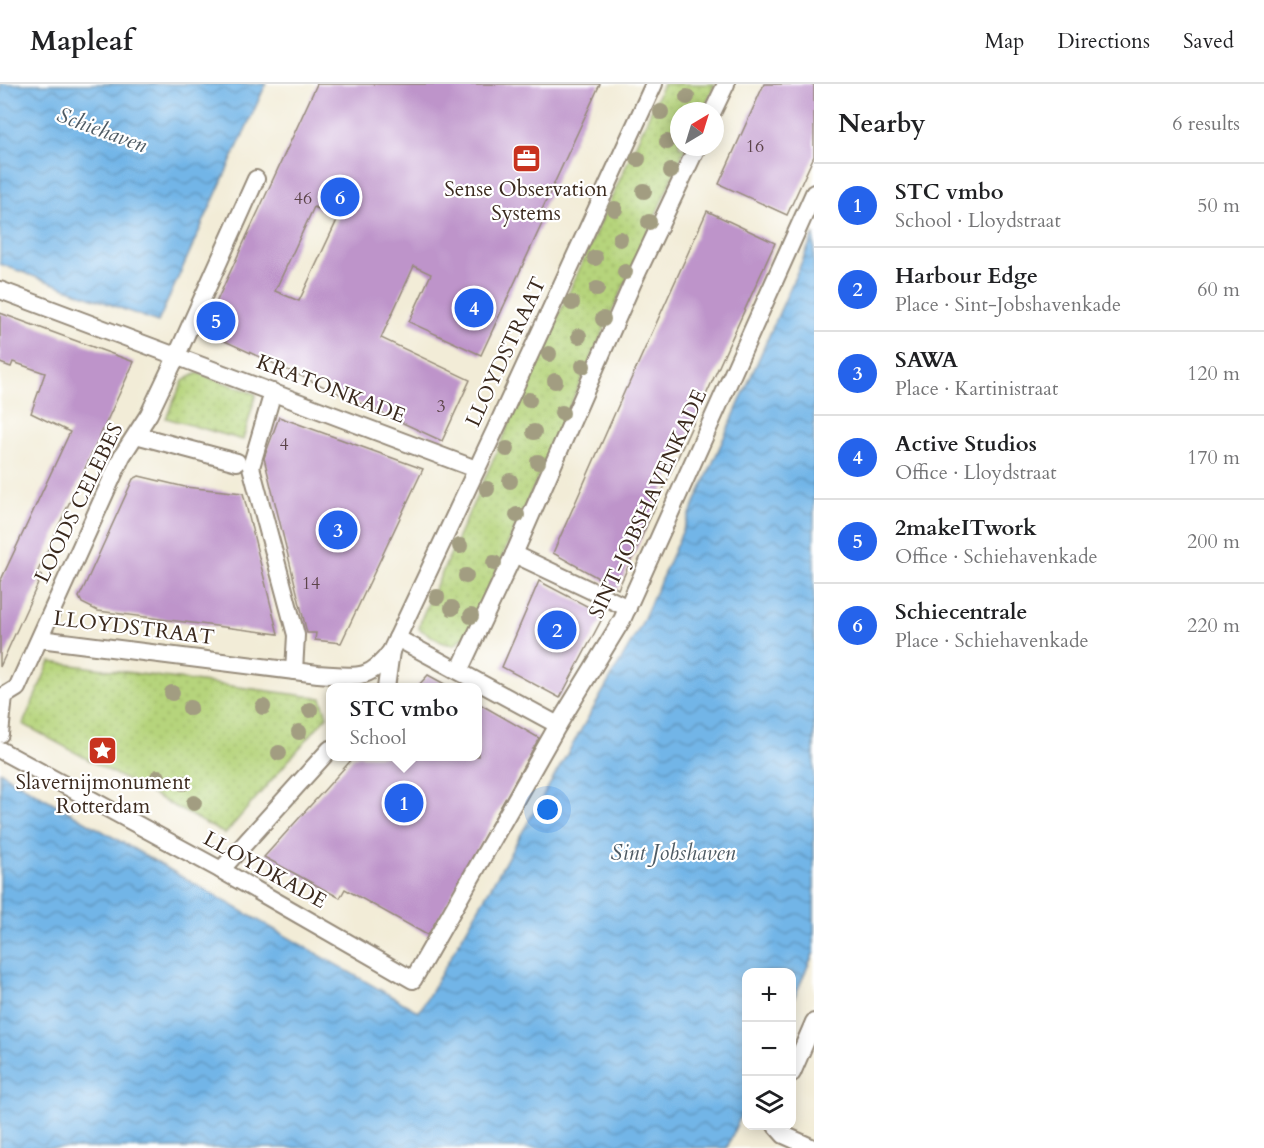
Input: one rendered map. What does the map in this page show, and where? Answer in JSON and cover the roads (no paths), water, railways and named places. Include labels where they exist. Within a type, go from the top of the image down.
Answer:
[{"type":"street","name":"LLOYDSTRAAT","points":[[40,639],[294,671],[360,676],[378,668],[394,644],[654,84]]},
{"type":"street","points":[[717,102],[726,84]]},
{"type":"street","points":[[459,671],[514,554],[633,282],[693,156]]},
{"type":"street","name":"LOODS CELEBES","points":[[0,734],[2,696],[16,688],[122,456],[149,414],[177,355],[256,179]]},
{"type":"street","name":"SINT-JOBSHAVENKADE","points":[[413,980],[558,725],[628,608],[814,193]]},
{"type":"street","name":"KRATONKADE","points":[[0,290],[476,469]]},
{"type":"street","points":[[273,392],[251,467],[296,635],[294,671]]},
{"type":"street","points":[[136,435],[237,462]]},
{"type":"street","points":[[514,554],[628,608]]},
{"type":"street","name":"LLOYDSTRAAT","points":[[387,683],[394,644]]},
{"type":"street","points":[[394,644],[459,671],[481,683]]},
{"type":"street","points":[[482,684],[558,725]]},
{"type":"street","name":"LLOYDKADE","points":[[0,750],[221,870],[413,980]]},
{"type":"street","points":[[221,870],[326,753]]},
{"type":"street","points":[[796,1064],[814,1022]]},
{"type":"street","points":[[780,1130],[784,1135],[813,1148]]},
{"type":"water","name":"Schiehaven","points":[[0,84],[266,84],[158,322],[0,264]]},
{"type":"water","name":"Sint Jobshaven","points":[[814,234],[814,952],[796,994],[796,968],[742,968],[742,1113],[727,1148],[0,1148],[0,771],[419,1012],[640,627]]},
{"type":"place","name":"Sense Observation Systems","points":[[526,158]]},
{"type":"place","name":"Schiecentrale","points":[[340,197]]},
{"type":"place","name":"Active Studios","points":[[474,308]]},
{"type":"place","name":"2makeITwork","points":[[216,321]]},
{"type":"place","name":"SAWA","points":[[338,530]]},
{"type":"place","name":"Harbour Edge","points":[[557,630]]},
{"type":"place","name":"Slavernijmonument Rotterdam","points":[[103,751]]},
{"type":"place","name":"STC vmbo","points":[[404,803]]}]
